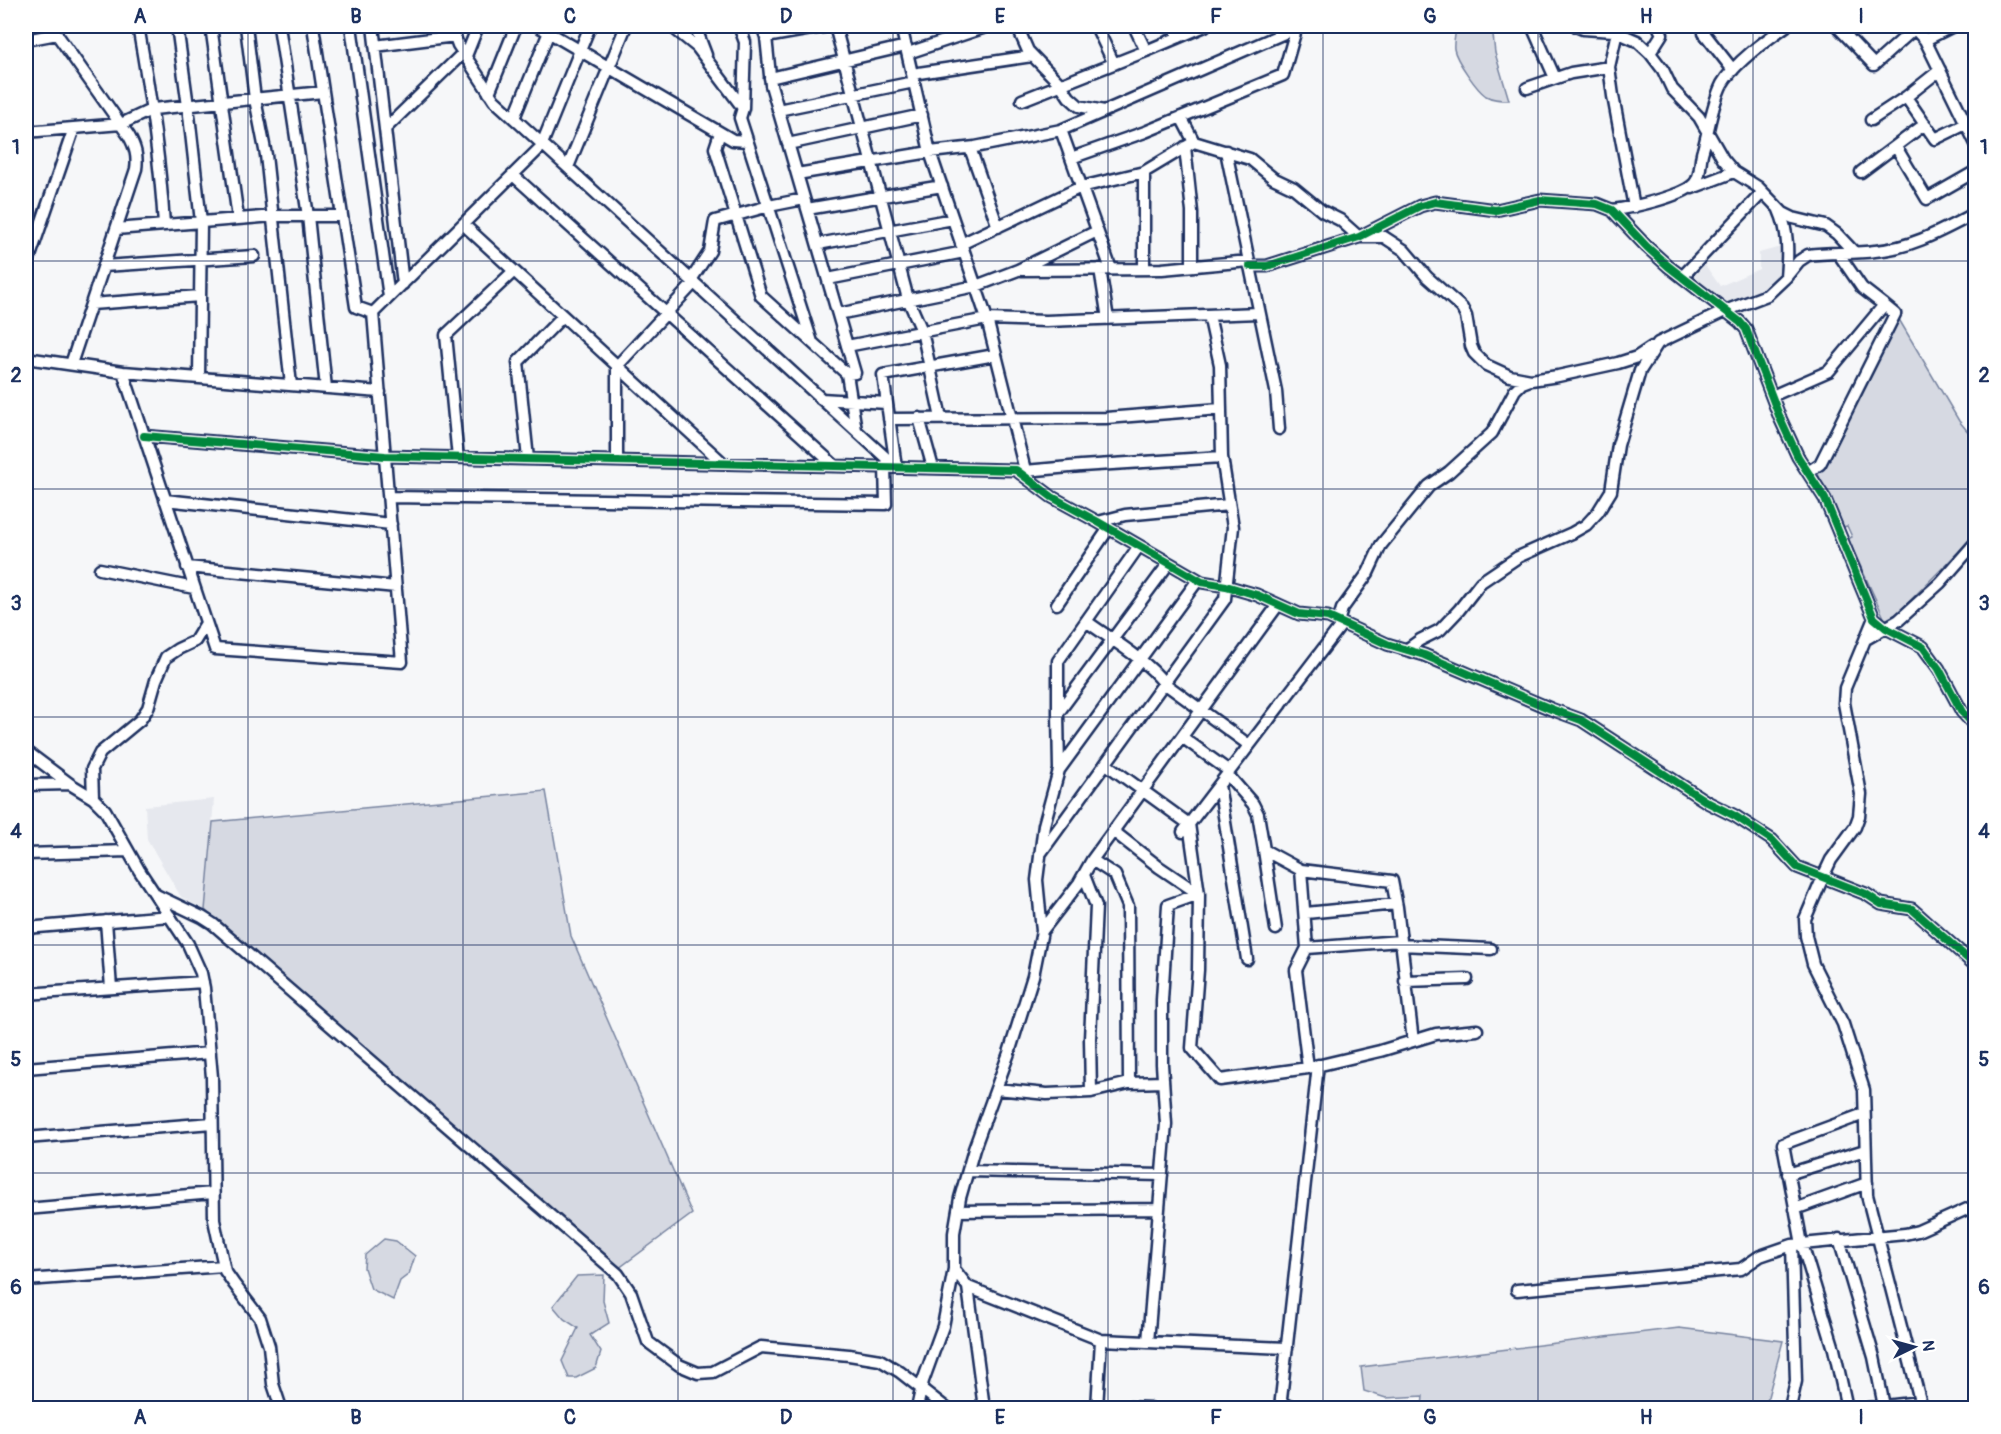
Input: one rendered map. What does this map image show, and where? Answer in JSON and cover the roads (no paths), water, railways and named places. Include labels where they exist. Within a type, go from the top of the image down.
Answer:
[{"type":"street","points":[[138,26],[153,109],[164,225]]},
{"type":"street","points":[[177,26],[201,222],[199,378]]},
{"type":"street","points":[[211,26],[238,219]]},
{"type":"street","points":[[246,26],[255,99],[266,154],[291,385]]},
{"type":"street","points":[[279,26],[308,216],[326,387]]},
{"type":"street","points":[[313,26],[356,307],[373,313]]},
{"type":"street","points":[[351,26],[389,297]]},
{"type":"street","points":[[373,26],[403,284]]},
{"type":"street","points":[[385,129],[464,55],[478,26]]},
{"type":"street","points":[[489,93],[516,26]]},
{"type":"street","points":[[538,26],[550,29],[580,50],[720,133],[733,140],[747,141]]},
{"type":"street","points":[[373,313],[542,144],[590,26]]},
{"type":"street","points":[[568,167],[626,26]]},
{"type":"street","points":[[671,26],[697,47],[743,108]]},
{"type":"street","points":[[695,26],[709,64]]},
{"type":"street","points":[[739,26],[745,42],[743,108],[740,118],[812,342]]},
{"type":"street","points":[[762,26],[766,37],[770,78],[778,110],[855,373],[847,374]]},
{"type":"street","points":[[766,37],[828,26]]},
{"type":"street","points":[[835,26],[908,300],[922,331],[940,418]]},
{"type":"street","points":[[901,26],[930,152],[987,319],[1026,475]]},
{"type":"street","points":[[770,78],[844,60],[907,50],[989,26]]},
{"type":"street","points":[[1017,26],[1028,51],[1061,85],[1069,98],[1079,106],[1104,111]]},
{"type":"street","points":[[1096,26],[1114,64]]},
{"type":"street","points":[[1134,26],[1146,51]]},
{"type":"street","points":[[1173,26],[1179,37]]},
{"type":"street","points":[[1022,100],[1206,26]]},
{"type":"street","points":[[1532,26],[1555,78]]},
{"type":"street","points":[[1576,26],[1583,29],[1615,29],[1637,41],[1663,70],[1672,89],[1699,117],[1723,159],[1734,172],[1763,192],[1783,213],[1793,218],[1826,226],[1854,252]]},
{"type":"street","points":[[1650,53],[1662,34],[1658,26]]},
{"type":"street","points":[[1706,26],[1704,33],[1734,70]]},
{"type":"street","points":[[1689,189],[1700,176],[1700,161],[1715,100],[1723,83],[1734,70],[1786,26]]},
{"type":"street","points":[[1836,26],[1874,65],[1913,27],[1925,40],[1965,126],[1976,144]]},
{"type":"street","points":[[1925,40],[1953,26]]},
{"type":"street","points":[[797,174],[930,152],[970,148],[1061,130],[1296,27]]},
{"type":"street","points":[[1071,158],[1181,117],[1283,75],[1296,27]]},
{"type":"street","points":[[26,40],[54,29],[121,124],[135,147],[137,158],[136,169],[71,364]]},
{"type":"street","points":[[514,118],[550,29]]},
{"type":"street","points":[[1615,29],[1609,67],[1634,207]]},
{"type":"street","points":[[375,46],[453,31],[464,55],[494,100],[856,431],[891,466]]},
{"type":"street","points":[[778,110],[854,95],[913,78],[1032,56]]},
{"type":"street","points":[[1527,88],[1571,73],[1609,67]]},
{"type":"street","points":[[1871,120],[1940,70]]},
{"type":"street","points":[[26,132],[121,124],[153,109],[323,92]]},
{"type":"street","points":[[1906,96],[1935,139],[1976,119]]},
{"type":"street","points":[[788,144],[922,115]]},
{"type":"street","points":[[1181,117],[1190,145],[1192,266]]},
{"type":"street","points":[[1861,172],[1925,124]]},
{"type":"street","points":[[26,268],[74,128]]},
{"type":"street","points":[[1061,130],[1097,231],[1105,269],[1108,319]]},
{"type":"street","points":[[720,133],[715,148],[761,296],[847,374],[856,431]]},
{"type":"street","points":[[828,279],[963,248],[998,227],[1081,187],[1144,172],[1190,145],[1250,159],[1273,178],[1294,188],[1322,211],[1340,220],[1359,237],[1384,237],[1404,250],[1427,277],[1462,308],[1466,316],[1474,353],[1486,365],[1510,376],[1531,380]]},
{"type":"street","points":[[1896,147],[1927,199],[1976,171]]},
{"type":"street","points":[[970,148],[998,227]]},
{"type":"street","points":[[1226,152],[1275,391],[1279,429]]},
{"type":"street","points":[[1144,172],[1144,269]]},
{"type":"street","points":[[1612,210],[1634,207],[1734,172]]},
{"type":"street","points":[[513,175],[834,465]]},
{"type":"street","points":[[617,461],[617,366],[693,281],[710,251],[715,221],[769,206],[881,197],[942,186]]},
{"type":"street","points":[[1682,277],[1763,192]]},
{"type":"street","points":[[1018,270],[1144,269],[1249,264],[1267,266],[1359,237],[1420,206],[1435,202],[1496,210],[1540,200],[1597,204],[1612,210],[1647,247],[1740,322],[1746,330],[1798,457],[1825,499],[1874,618],[1886,628],[1923,647],[1939,669],[1962,712],[1976,727]]},
{"type":"street","points":[[1778,207],[1785,222],[1788,251],[1786,277]]},
{"type":"street","points":[[1186,828],[1340,623],[1342,609],[1368,573],[1381,545],[1429,486],[1449,472],[1492,433],[1515,390],[1522,383],[1638,357],[1658,343],[1725,310],[1767,295],[1799,261],[1808,255],[1876,251],[1906,245],[1939,232],[1976,213]]},
{"type":"street","points":[[116,229],[273,216],[342,216]]},
{"type":"street","points":[[818,244],[953,219]]},
{"type":"street","points":[[463,224],[723,463]]},
{"type":"street","points":[[838,314],[976,286],[1018,270],[1097,231]]},
{"type":"street","points":[[1808,472],[1821,464],[1894,314],[1862,288],[1838,253]]},
{"type":"street","points":[[104,266],[254,256]]},
{"type":"street","points":[[458,458],[446,335],[514,271]]},
{"type":"street","points":[[91,304],[200,296]]},
{"type":"street","points":[[1772,396],[1829,371],[1884,305]]},
{"type":"street","points":[[123,372],[215,649],[402,662],[373,313]]},
{"type":"street","points":[[847,346],[987,319],[1046,321],[1259,313]]},
{"type":"street","points":[[1040,854],[1225,599],[1233,527],[1222,457],[1220,364],[1209,315]]},
{"type":"street","points":[[528,459],[518,362],[563,316]]},
{"type":"street","points":[[1406,650],[1420,639],[1440,630],[1481,582],[1518,557],[1586,525],[1598,512],[1611,491],[1618,445],[1640,371],[1658,343]]},
{"type":"street","points":[[389,497],[886,504],[891,466],[889,418],[883,375],[995,354]]},
{"type":"street","points":[[26,358],[123,372],[380,392]]},
{"type":"street","points":[[821,399],[887,403]]},
{"type":"street","points":[[889,418],[1106,418],[1220,409]]},
{"type":"street","points":[[919,418],[933,468]]},
{"type":"street","points":[[144,436],[386,456],[1016,470],[1026,475],[1052,497],[1198,580],[1257,596],[1299,614],[1328,617],[1387,644],[1424,655],[1581,720],[1707,802],[1735,816],[1772,840],[1797,867],[1866,894],[1881,904],[1912,909],[1976,966]]},
{"type":"street","points":[[1026,475],[1080,466],[1222,457]]},
{"type":"street","points":[[165,500],[391,524]]},
{"type":"street","points":[[1098,522],[1125,515],[1229,505]]},
{"type":"street","points":[[1057,604],[1109,528]]},
{"type":"street","points":[[1866,639],[1899,620],[1940,583],[1976,542]]},
{"type":"street","points":[[917,1408],[943,1326],[954,1269],[954,1233],[968,1171],[1033,976],[1042,931],[1037,880],[1044,825],[1059,770],[1058,661],[1140,546]]},
{"type":"street","points":[[1058,713],[1170,563]]},
{"type":"street","points":[[187,567],[396,587]]},
{"type":"street","points":[[100,569],[194,588]]},
{"type":"street","points":[[1059,770],[1198,580]]},
{"type":"street","points":[[1042,931],[1278,605]]},
{"type":"street","points":[[1870,1408],[1921,1405],[1867,1195],[1864,1090],[1843,1024],[1813,964],[1806,936],[1805,919],[1822,877],[1831,860],[1855,827],[1859,816],[1861,794],[1844,703],[1845,688],[1874,618]]},
{"type":"street","points":[[1086,621],[1158,675],[1164,683],[1249,745]]},
{"type":"street","points":[[93,798],[92,769],[99,753],[140,720],[148,708],[166,657],[195,641],[206,623]]},
{"type":"street","points":[[1182,737],[1228,773],[1253,804],[1258,814],[1276,929]]},
{"type":"street","points":[[26,751],[93,798],[105,810],[188,944],[203,982],[210,1053],[214,1220],[224,1266],[234,1284],[260,1318],[269,1346],[273,1384],[281,1408]]},
{"type":"street","points":[[1106,764],[1186,828],[1199,894],[1198,970],[1192,1048],[1220,1080],[1313,1066],[1380,1051],[1436,1034],[1477,1030]]},
{"type":"street","points":[[26,785],[70,784]]},
{"type":"street","points":[[1219,785],[1247,959]]},
{"type":"street","points":[[1113,831],[1159,867],[1199,894]]},
{"type":"street","points":[[1264,850],[1301,870],[1392,881],[1413,1041]]},
{"type":"street","points":[[26,854],[129,851]]},
{"type":"street","points":[[1092,860],[1115,875],[1128,906],[1129,1083]]},
{"type":"street","points":[[1294,1408],[1281,1406],[1313,1066],[1296,970],[1307,948],[1301,870]]},
{"type":"street","points":[[1084,875],[1096,906],[1090,1038],[1091,1092]]},
{"type":"street","points":[[1149,1342],[1166,1124],[1162,1000],[1168,905],[1199,894]]},
{"type":"street","points":[[156,895],[213,924],[618,1274],[631,1293],[648,1342],[679,1365],[698,1373],[713,1372],[761,1347],[849,1355],[879,1360],[900,1372],[946,1408]]},
{"type":"street","points":[[1306,913],[1396,904]]},
{"type":"street","points":[[26,928],[170,916]]},
{"type":"street","points":[[106,921],[111,988]]},
{"type":"street","points":[[1307,948],[1400,943],[1491,949]]},
{"type":"street","points":[[1405,981],[1467,979]]},
{"type":"street","points":[[26,994],[203,982]]},
{"type":"street","points":[[26,1068],[210,1053]]},
{"type":"street","points":[[996,1089],[1047,1094],[1091,1092],[1129,1083],[1163,1082]]},
{"type":"street","points":[[1790,1408],[1796,1381],[1797,1244],[1795,1209],[1783,1144],[1864,1114]]},
{"type":"street","points":[[26,1138],[212,1123]]},
{"type":"street","points":[[1788,1174],[1865,1150]]},
{"type":"street","points":[[968,1171],[1162,1175]]},
{"type":"street","points":[[1795,1209],[1867,1183]]},
{"type":"street","points":[[26,1209],[213,1193]]},
{"type":"street","points":[[1517,1290],[1741,1269],[1760,1256],[1797,1244],[1905,1234],[1976,1205]]},
{"type":"street","points":[[958,1210],[1159,1209]]},
{"type":"street","points":[[1839,1239],[1874,1357],[1884,1406]]},
{"type":"street","points":[[1797,1244],[1834,1349],[1847,1408]]},
{"type":"street","points":[[26,1279],[224,1266]]},
{"type":"street","points":[[954,1269],[968,1287],[984,1408]]},
{"type":"street","points":[[968,1287],[1101,1340],[1287,1348]]},
{"type":"street","points":[[1101,1340],[1097,1407],[1150,1408]]}]
